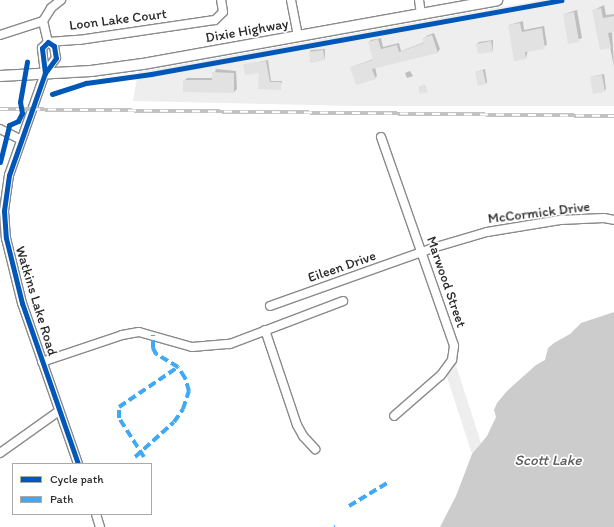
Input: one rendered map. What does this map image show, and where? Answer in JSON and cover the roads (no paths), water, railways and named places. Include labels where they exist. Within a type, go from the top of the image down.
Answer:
[{"type":"main road","name":"Dixie Highway","points":[[0,76],[143,64],[497,0]]},
{"type":"street","points":[[0,36],[43,21],[51,8],[61,0]]},
{"type":"street","name":"Loon Lake Court","points":[[48,42],[138,33],[215,20],[223,12],[221,0]]},
{"type":"street","points":[[291,0],[298,36]]},
{"type":"street","points":[[419,0],[422,14]]},
{"type":"street","name":"Watkins Lake Road","points":[[43,21],[48,42],[54,46],[56,58],[45,73],[20,139],[8,180],[2,220],[10,265],[78,463]]},
{"type":"street","name":"Watkins Lake Road","points":[[45,73],[42,48],[48,42]]},
{"type":"street","points":[[0,129],[20,139]]},
{"type":"street","name":"Marwood Street","points":[[381,136],[451,336],[454,355],[441,375],[394,416]]},
{"type":"street","name":"McCormick Drive","points":[[422,253],[501,228],[560,220],[604,218],[614,220]]},
{"type":"street","name":"Eileen Drive","points":[[270,306],[422,253]]},
{"type":"street","name":"Watkins Lake Road","points":[[42,362],[122,335],[139,332],[192,347],[208,347],[230,344],[343,301]]},
{"type":"street","points":[[265,330],[297,425],[302,436],[315,449]]},
{"type":"street","points":[[0,453],[59,411]]},
{"type":"street","points":[[96,515],[100,527]]},
{"type":"water","name":"Scott Lake","points":[[614,312],[614,527],[440,527],[456,496],[472,454],[487,436],[496,417],[494,410],[497,403],[507,391],[536,365],[545,360],[548,348],[554,343],[570,334],[581,323]]},
{"type":"railway","points":[[0,109],[614,116]]}]
